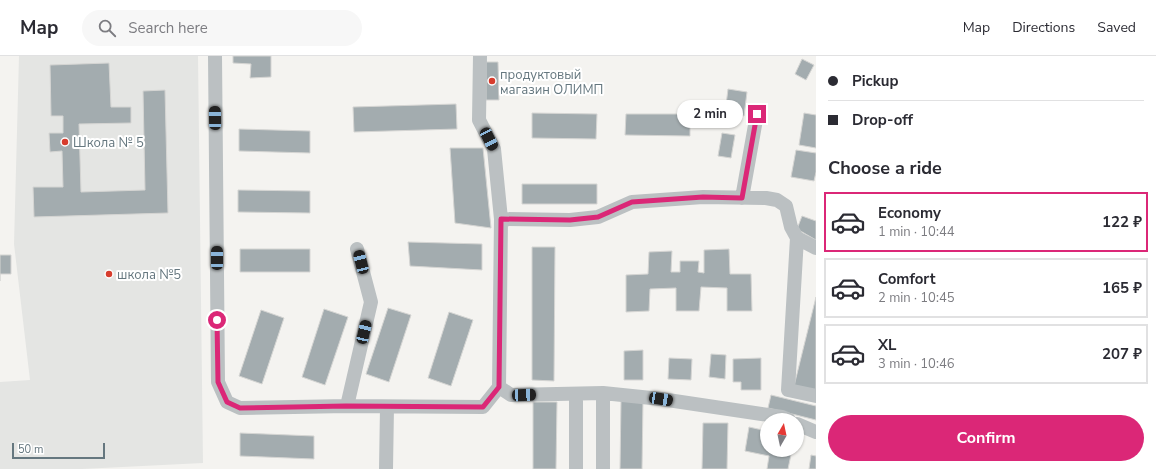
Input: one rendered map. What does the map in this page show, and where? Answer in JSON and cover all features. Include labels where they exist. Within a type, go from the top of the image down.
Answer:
[{"type":"street","points":[[215,56],[218,382],[227,402],[240,408],[346,406],[483,407],[499,387],[501,219],[494,149],[479,120],[480,56]]},
{"type":"street","points":[[742,198],[757,114]]},
{"type":"street","points":[[501,219],[570,220],[598,217],[632,202],[703,197],[772,199],[777,200],[786,206],[791,227],[798,238],[816,248]]},
{"type":"street","points":[[798,238],[788,390],[816,396]]},
{"type":"street","points":[[346,406],[371,302],[357,249]]},
{"type":"street","points":[[499,387],[511,395],[603,393],[661,399],[760,414]]},
{"type":"street","points":[[603,393],[603,469]]},
{"type":"street","points":[[576,394],[576,469]]},
{"type":"street","points":[[386,469],[388,407]]},
{"type":"street","points":[[804,427],[816,432]]},
{"type":"shaded area","name":"школа №5","points":[[19,56],[198,56],[203,463],[82,469],[0,469],[0,382],[30,380],[14,244]]},
{"type":"building","points":[[233,56],[271,56],[271,77],[250,78],[251,64],[233,63]]},
{"type":"building","points":[[802,59],[814,65],[806,80],[795,74]]},
{"type":"building","name":"продуктовый магазин ОЛИМП","points":[[486,62],[498,62],[499,100],[486,100]]},
{"type":"building","name":"Школа № 5","points":[[109,63],[111,107],[131,107],[131,123],[79,124],[81,192],[145,190],[143,91],[165,90],[168,213],[34,217],[33,187],[63,187],[62,151],[50,152],[49,133],[63,133],[63,116],[51,116],[50,65]]},
{"type":"building","points":[[728,89],[747,92],[744,116],[725,113]]},
{"type":"building","points":[[456,104],[457,129],[354,132],[353,107]]},
{"type":"building","points":[[532,113],[597,114],[596,139],[532,138]]},
{"type":"building","points":[[804,113],[816,115],[816,148],[799,145]]},
{"type":"building","points":[[626,114],[690,114],[690,136],[625,135]]},
{"type":"building","points":[[239,129],[310,131],[310,153],[239,151]]},
{"type":"building","points":[[722,133],[735,135],[731,158],[718,156]]},
{"type":"building","points":[[450,148],[483,148],[491,228],[455,223]]},
{"type":"building","points":[[796,150],[816,153],[816,172],[814,181],[791,177]]},
{"type":"building","points":[[522,184],[597,184],[597,204],[522,204]]},
{"type":"building","points":[[238,190],[310,191],[310,213],[238,212]]},
{"type":"building","points":[[802,216],[816,221],[816,240],[797,229]]},
{"type":"building","points":[[408,242],[482,244],[482,270],[410,266]]},
{"type":"building","points":[[532,247],[555,247],[554,381],[532,380]]},
{"type":"building","points":[[240,249],[310,249],[310,272],[240,272]]},
{"type":"building","points":[[729,249],[730,274],[751,274],[752,311],[727,311],[727,288],[701,287],[699,311],[676,311],[676,288],[650,289],[649,311],[626,312],[626,275],[648,274],[649,252],[672,251],[671,272],[680,272],[680,261],[699,261],[698,272],[704,273],[704,250]]},
{"type":"building","points":[[0,255],[11,255],[11,274],[0,274]]},
{"type":"building","points":[[816,297],[816,392],[794,386]]},
{"type":"building","points":[[388,308],[411,315],[389,382],[366,374]]},
{"type":"building","points":[[324,309],[348,317],[325,385],[302,377]]},
{"type":"building","points":[[261,310],[284,318],[262,384],[239,376]]},
{"type":"building","points":[[449,312],[473,320],[451,386],[428,378]]},
{"type":"building","points":[[643,350],[643,380],[624,380],[624,351]]},
{"type":"building","points":[[711,354],[726,355],[725,379],[709,377]]},
{"type":"building","points":[[669,358],[692,359],[691,380],[668,379]]},
{"type":"building","points":[[761,358],[761,390],[741,390],[741,382],[733,382],[733,359]]},
{"type":"building","points":[[771,395],[816,406],[816,420],[804,417],[804,413],[788,413],[768,408]]},
{"type":"building","points":[[621,400],[643,401],[642,469],[620,469]]},
{"type":"building","points":[[533,402],[557,402],[556,469],[533,469]]},
{"type":"building","points":[[703,423],[728,423],[727,469],[702,469]]},
{"type":"building","points":[[749,427],[760,429],[760,454],[745,451]]},
{"type":"building","points":[[240,433],[314,436],[314,459],[240,456]]},
{"type":"building","points":[[811,455],[816,456],[816,469],[809,469]]},
{"type":"building","points":[[769,457],[791,457],[788,469],[767,469]]},
{"type":"place","name":"продуктовый магазин ОЛИМП","points":[[492,81]]},
{"type":"place","name":"Школа № 5","points":[[65,142]]},
{"type":"place","name":"школа №5","points":[[109,274]]},
{"type":"route","points":[[217,320],[218,382],[227,402],[240,408],[346,406],[483,407],[499,387],[501,219],[570,220],[598,217],[632,202],[703,197],[742,198],[757,114]]}]
